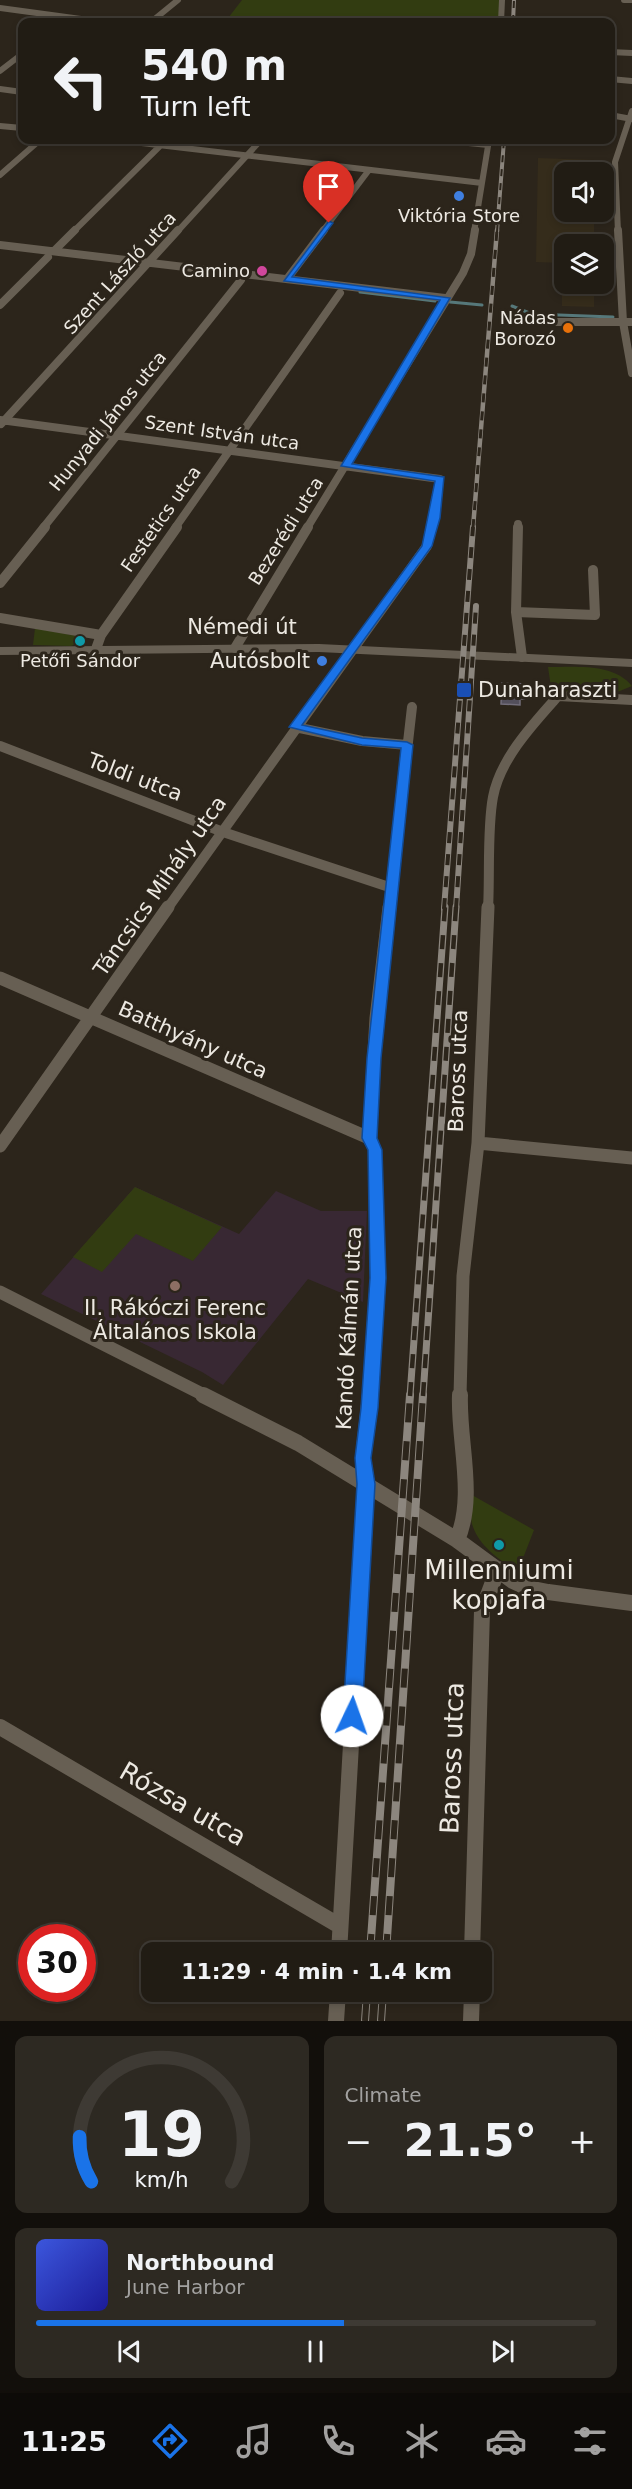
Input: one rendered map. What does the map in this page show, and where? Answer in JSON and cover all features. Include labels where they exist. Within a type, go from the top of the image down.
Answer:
[{"type":"main road","name":"Némedi út","points":[[0,651],[352,649],[632,663]]},
{"type":"street","points":[[156,18],[178,0]]},
{"type":"street","points":[[501,18],[502,0]]},
{"type":"street","points":[[624,0],[632,0]]},
{"type":"street","points":[[0,8],[68,18]]},
{"type":"street","points":[[615,52],[632,53]]},
{"type":"street","points":[[0,71],[18,57]]},
{"type":"street","points":[[615,79],[632,81]]},
{"type":"street","points":[[0,89],[18,91]]},
{"type":"street","points":[[632,111],[615,162],[632,373]]},
{"type":"street","points":[[615,116],[631,119]]},
{"type":"street","points":[[0,126],[18,128]]},
{"type":"street","points":[[0,175],[35,144]]},
{"type":"street","points":[[153,144],[482,183]]},
{"type":"street","name":"Szent László utca","points":[[2,422],[257,144]]},
{"type":"street","name":"Bezerédi utca","points":[[235,648],[445,298],[463,273],[471,254],[489,144]]},
{"type":"street","points":[[0,305],[162,145]]},
{"type":"street","points":[[286,279],[369,170]]},
{"type":"street","points":[[0,245],[51,254]]},
{"type":"street","points":[[0,251],[149,263],[445,298]]},
{"type":"street","name":"Hunyadi János utca","points":[[0,583],[241,280]]},
{"type":"street","name":"Festetics utca","points":[[96,649],[101,635],[340,293]]},
{"type":"street","points":[[533,322],[628,322]]},
{"type":"street","name":"Szent István utca","points":[[2,422],[440,479]]},
{"type":"street","name":"Táncsics Mihály utca","points":[[0,1146],[295,727],[427,546],[435,518],[440,479]]},
{"type":"street","points":[[518,524],[516,612],[522,657]]},
{"type":"street","points":[[516,612],[595,615],[593,570]]},
{"type":"street","points":[[0,618],[101,635]]},
{"type":"street","name":"Baross utca","points":[[457,1540],[463,1526],[465,1489],[459,1420],[463,1276],[478,1143],[493,797],[499,775],[532,727],[558,696],[632,700]]},
{"type":"street","name":"Kandó Kálmán utca","points":[[339,1942],[366,1484],[363,1458],[369,1408],[378,1278],[375,1150],[369,1138],[376,1018],[412,707]]},
{"type":"street","points":[[295,727],[362,741],[407,745]]},
{"type":"street","name":"Toldi utca","points":[[0,746],[223,832],[392,888]]},
{"type":"street","name":"Batthyány utca","points":[[0,978],[369,1138]]},
{"type":"street","points":[[478,1143],[632,1158]]},
{"type":"street","points":[[0,1292],[298,1443],[457,1540],[513,1581],[528,1588],[632,1603]]},
{"type":"street","name":"Baross utca","points":[[472,1942],[482,1611],[498,1569]]},
{"type":"street","name":"Rózsa utca","points":[[0,1727],[340,1926]]},
{"type":"street","points":[[336,2021],[337,2002]]},
{"type":"street","points":[[471,2021],[472,2002]]},
{"type":"shaded area","points":[[538,158],[594,160],[594,162],[554,162],[554,222],[594,222],[594,234],[554,234],[554,263],[536,262]]},
{"type":"shaded area","points":[[562,294],[594,294],[594,307],[562,306]]},
{"type":"shaded area","name":"II. Rákóczi Ferenc Általános Iskola","points":[[135,1187],[239,1234],[276,1191],[321,1211],[367,1211],[363,1302],[308,1279],[223,1385],[202,1372],[41,1294]]},
{"type":"green space","points":[[242,0],[500,0],[501,18],[228,18]]},
{"type":"green space","points":[[35,628],[83,637],[83,641],[71,646],[33,645]]},
{"type":"green space","points":[[548,667],[605,670],[615,673],[632,686],[610,695],[552,694]]},
{"type":"green space","points":[[135,1187],[222,1227],[193,1261],[136,1234],[102,1272],[73,1257]]},
{"type":"green space","points":[[472,1495],[534,1530],[518,1571],[497,1557],[479,1539],[471,1521]]},
{"type":"building","name":"Dunaharaszti","points":[[502,683],[527,684],[527,699],[520,699],[520,705],[501,704]]},
{"type":"waterway","points":[[360,292],[435,301]]},
{"type":"waterway","points":[[450,302],[482,305]]},
{"type":"waterway","points":[[512,306],[532,314],[613,317]]},
{"type":"railway","points":[[513,18],[514,0]]},
{"type":"railway","points":[[497,232],[504,144]]},
{"type":"railway","points":[[473,528],[497,230]]},
{"type":"railway","points":[[444,909],[473,527]]},
{"type":"railway","points":[[456,909],[476,606]]},
{"type":"railway","points":[[410,1396],[445,907]]},
{"type":"railway","points":[[423,1396],[456,907]]},
{"type":"railway","points":[[371,1942],[410,1395]]},
{"type":"railway","points":[[387,1942],[423,1395]]},
{"type":"railway","points":[[365,2021],[366,2002]]},
{"type":"railway","points":[[381,2021],[382,2002]]},
{"type":"place","name":"Viktória Store","points":[[459,196]]},
{"type":"place","name":"Camino","points":[[262,271]]},
{"type":"place","name":"Nádas Borozó","points":[[568,328]]},
{"type":"place","name":"Petőfi Sándor","points":[[80,641]]},
{"type":"place","name":"Autósbolt","points":[[322,661]]},
{"type":"place","name":"Dunaharaszti","points":[[464,690]]},
{"type":"place","name":"II. Rákóczi Ferenc Általános Iskola","points":[[175,1286]]},
{"type":"place","name":"Millenniumi kopjafa","points":[[499,1545]]},
{"type":"route","points":[[329,223],[286,279],[445,298],[346,466],[440,479],[435,518],[427,546],[295,727],[362,741],[407,745],[376,1018],[369,1138],[375,1150],[378,1278],[369,1408],[363,1458],[366,1484],[352,1716]]}]
